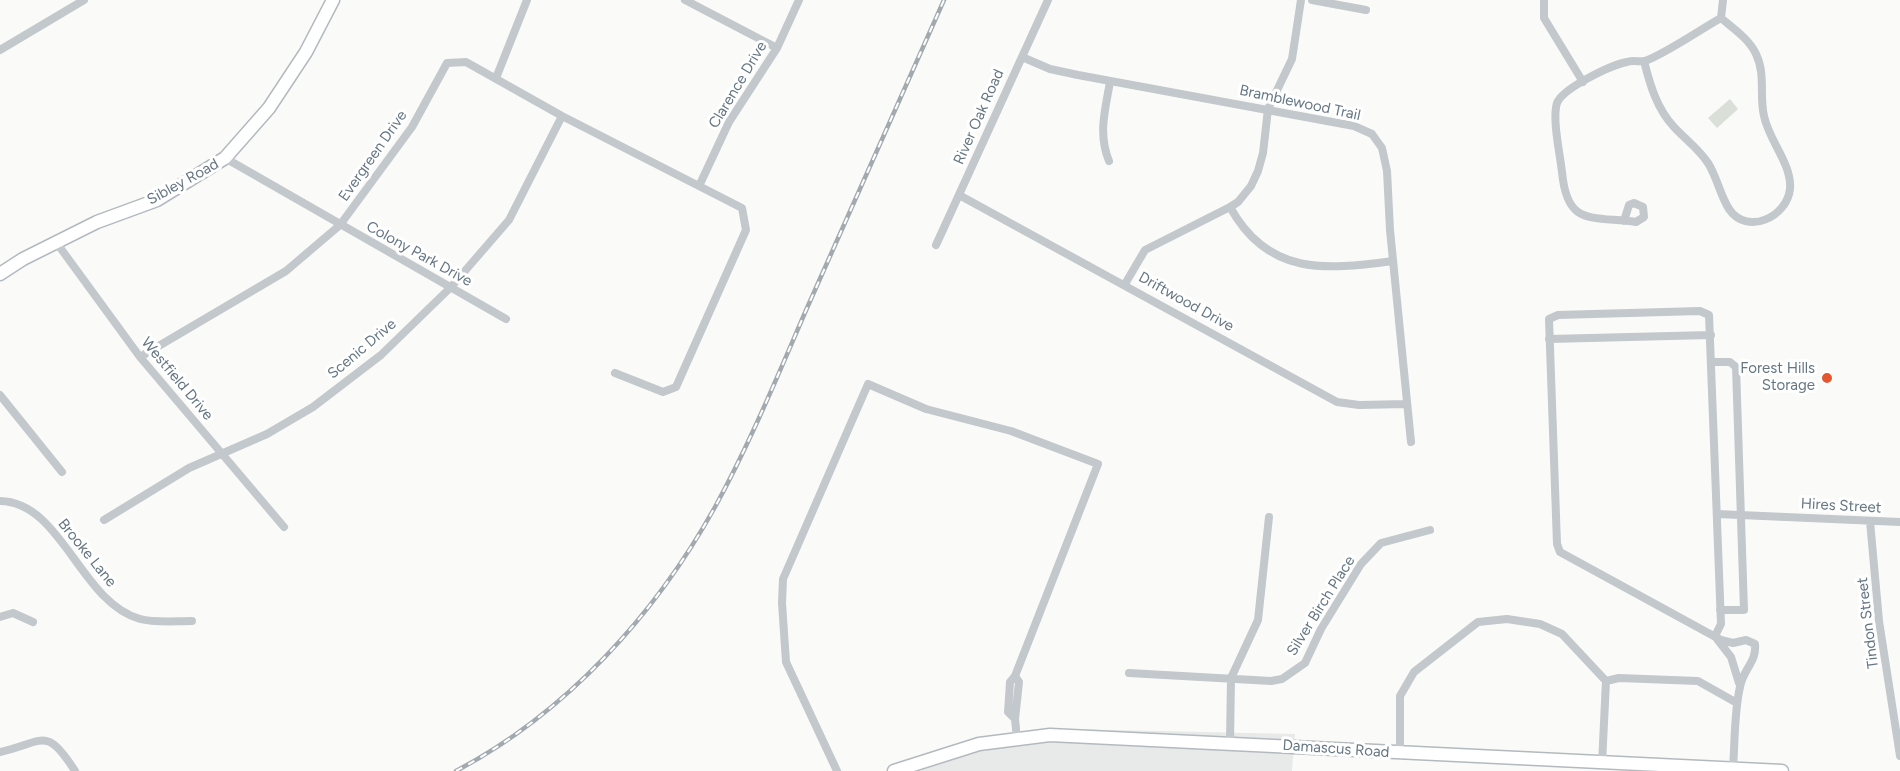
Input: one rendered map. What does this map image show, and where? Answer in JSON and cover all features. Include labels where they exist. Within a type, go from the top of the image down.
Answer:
[{"type":"street","points":[[0,50],[84,0]]},
{"type":"street","name":"Sibley Road","points":[[0,274],[97,222],[156,200],[225,158],[269,108],[306,52],[333,0]]},
{"type":"street","points":[[496,78],[527,0]]},
{"type":"street","points":[[685,0],[777,48]]},
{"type":"street","name":"Clarence Drive","points":[[700,184],[729,122],[777,48],[799,0]]},
{"type":"street","name":"River Oak Road","points":[[936,245],[1048,0]]},
{"type":"street","points":[[1125,284],[1145,250],[1230,207],[1238,202],[1251,186],[1263,153],[1268,109],[1292,59],[1301,0]]},
{"type":"street","points":[[1312,0],[1366,10]]},
{"type":"street","points":[[1544,0],[1544,18],[1583,82]]},
{"type":"street","points":[[1721,18],[1723,0]]},
{"type":"street","points":[[1644,61],[1648,80],[1664,114],[1708,163],[1730,209],[1749,220],[1766,221],[1773,218],[1788,196],[1790,184],[1763,114],[1764,87],[1760,62],[1751,44],[1721,18]]},
{"type":"street","points":[[1624,221],[1579,214],[1565,198],[1556,108],[1561,97],[1614,65],[1629,61],[1644,61],[1721,18]]},
{"type":"street","name":"Bramblewood Trail","points":[[1022,57],[1050,69],[1354,126],[1372,134],[1382,147],[1387,171],[1393,261],[1411,442]]},
{"type":"street","name":"Evergreen Drive","points":[[140,357],[286,271],[340,225],[412,127],[447,63],[466,62],[562,116],[700,184],[742,208],[746,231],[676,387],[663,392],[615,373]]},
{"type":"street","points":[[1109,160],[1102,145],[1102,130],[1110,82]]},
{"type":"street","name":"Scenic Drive","points":[[104,520],[189,468],[267,434],[313,407],[381,355],[451,286],[509,220],[562,116]]},
{"type":"street","name":"Colony Park Drive","points":[[225,158],[506,319]]},
{"type":"street","name":"Driftwood Drive","points":[[959,195],[1337,402],[1359,405],[1407,404]]},
{"type":"street","points":[[1230,207],[1240,226],[1267,250],[1298,263],[1326,268],[1393,261]]},
{"type":"street","name":"Westfield Drive","points":[[56,242],[140,357],[284,527]]},
{"type":"street","points":[[1715,636],[1720,624],[1720,610],[1709,315],[1700,311],[1558,315],[1549,319],[1557,544],[1560,552],[1715,636],[1733,644],[1746,640],[1755,644],[1756,655],[1752,664],[1745,669],[1740,684],[1733,768]]},
{"type":"street","points":[[1549,339],[1711,335]]},
{"type":"street","points":[[1712,362],[1730,362],[1736,367],[1742,514],[1744,610],[1720,610]]},
{"type":"street","points":[[837,771],[786,662],[782,603],[783,579],[868,384],[926,409],[1011,431],[1098,464],[1015,676],[1019,682],[1015,718],[1017,739]]},
{"type":"street","points":[[0,394],[62,472]]},
{"type":"street","name":"Brooke Lane","points":[[0,501],[17,501],[43,518],[66,551],[111,603],[141,619],[192,621]]},
{"type":"street","name":"Hires Street","points":[[1717,514],[1900,522]]},
{"type":"street","points":[[1230,742],[1231,678],[1258,620],[1269,518]]},
{"type":"street","name":"Tindon Street","points":[[1870,521],[1879,621],[1900,756]]},
{"type":"street","name":"Silver Birch Place","points":[[1129,673],[1271,681],[1282,679],[1305,663],[1321,629],[1362,564],[1381,543],[1430,530]]},
{"type":"street","points":[[0,617],[13,613],[33,622]]},
{"type":"street","points":[[1400,753],[1400,696],[1414,672],[1478,622],[1507,619],[1540,624],[1562,634],[1606,681],[1602,764]]},
{"type":"street","points":[[1715,636],[1731,657],[1740,684]]},
{"type":"street","points":[[1606,681],[1619,678],[1698,681],[1737,703]]},
{"type":"street","name":"Damascus Road","points":[[894,771],[979,744],[1050,735],[1230,742],[1602,764],[1782,771]]},
{"type":"street","points":[[0,752],[42,740],[60,747],[75,771]]},
{"type":"shaded area","points":[[1730,99],[1738,109],[1717,128],[1708,118]]},
{"type":"shaded area","points":[[1068,729],[1295,734],[1292,771],[919,771],[975,752]]},
{"type":"railway","points":[[456,771],[496,747],[534,720],[604,658],[636,623],[665,586],[691,547],[728,483],[752,434],[944,0]]},
{"type":"place","name":"Forest Hills Storage","points":[[1827,378]]}]
